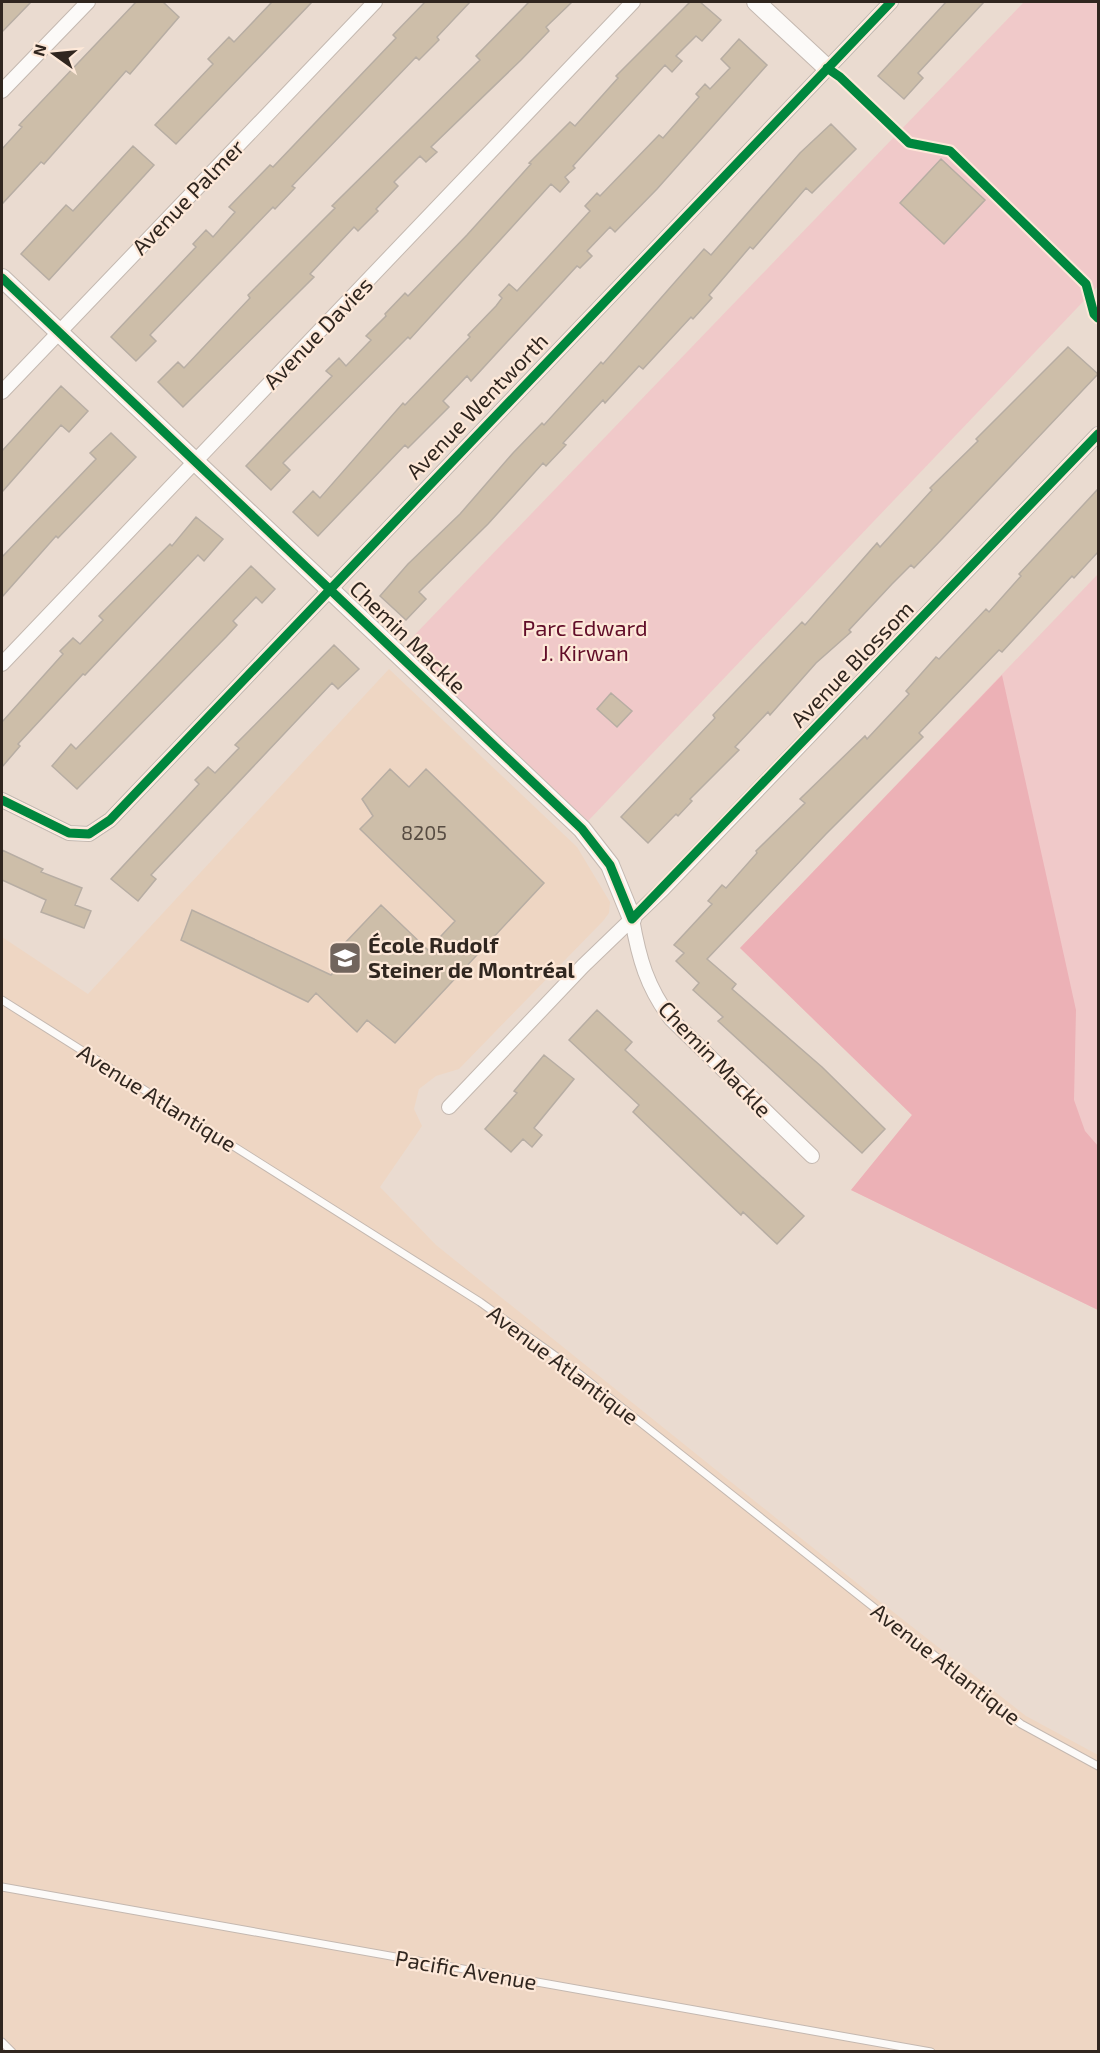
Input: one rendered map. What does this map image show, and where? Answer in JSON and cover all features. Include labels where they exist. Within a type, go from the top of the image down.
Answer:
[{"type":"street","points":[[2,92],[88,2]]},
{"type":"street","name":"Avenue Palmer","points":[[2,392],[375,2]]},
{"type":"street","name":"Avenue Davies","points":[[2,664],[633,2]]},
{"type":"street","points":[[756,2],[827,68]]},
{"type":"street","name":"Avenue Wentworth","points":[[2,800],[69,833],[89,834],[110,820],[891,2]]},
{"type":"street","name":"Chemin Mackle","points":[[2,278],[582,829],[610,865],[632,919],[639,955],[652,994],[670,1020],[812,1156]]},
{"type":"street","name":"Avenue Blossom","points":[[449,1107],[1098,434]]},
{"type":"lane","name":"Avenue Atlantique","points":[[2,1000],[480,1302],[577,1372],[1021,1724],[1098,1766]]},
{"type":"lane","name":"Pacific Avenue","points":[[2,1887],[932,2052]]},
{"type":"lane","points":[[2,2042],[12,2052]]},
{"type":"shaded area","points":[[389,669],[577,847],[610,902],[609,913],[603,921],[459,1069],[436,1076],[419,1089],[414,1109],[422,1126],[380,1187],[436,1245],[878,1600],[1026,1716],[1098,1755],[1098,2051],[2,2051],[2,937],[88,994]]},
{"type":"shaded area","points":[[1002,675],[1076,1010],[1074,1100],[1085,1131],[1098,1146],[1098,1310],[851,1190],[912,1115],[740,948]]},
{"type":"green space","name":"Parc Edward J. Kirwan","points":[[1024,2],[1098,2],[1098,286],[588,821],[403,647]]},
{"type":"green space","points":[[1098,574],[1098,1310],[851,1190],[912,1115],[740,948]]},
{"type":"building","points":[[2,2],[31,2],[2,32]]},
{"type":"building","points":[[136,2],[163,2],[179,17],[130,74],[126,71],[44,164],[41,162],[2,204],[2,149],[22,127],[19,125]]},
{"type":"building","points":[[272,2],[312,2],[176,144],[155,125],[213,64],[208,59],[229,37],[234,42]]},
{"type":"building","points":[[425,2],[470,2],[437,37],[439,40],[419,60],[416,57],[292,186],[295,188],[275,209],[273,207],[150,335],[156,341],[136,361],[111,337],[196,247],[193,244],[206,230],[213,237],[235,212],[229,207],[270,165],[273,167],[396,38],[393,35]]},
{"type":"building","points":[[529,2],[572,2],[546,27],[549,31],[521,60],[431,147],[437,152],[426,162],[420,156],[394,182],[398,186],[376,209],[378,211],[358,231],[354,227],[310,274],[314,277],[183,407],[158,382],[178,362],[184,368],[250,298],[248,295],[335,208],[332,206],[480,60],[476,56]]},
{"type":"building","points":[[690,2],[700,2],[721,20],[702,41],[696,36],[676,56],[682,61],[672,72],[665,65],[573,166],[575,168],[565,177],[569,182],[560,192],[551,184],[410,339],[408,337],[283,463],[290,470],[271,490],[246,466],[332,376],[326,371],[339,358],[346,366],[371,340],[366,336],[386,316],[385,314],[405,293],[408,296],[467,235],[531,164],[529,163],[570,122],[575,126],[618,78],[616,76]]},
{"type":"building","points":[[946,2],[984,2],[918,73],[923,78],[904,99],[878,76]]},
{"type":"building","points":[[739,39],[767,65],[657,189],[615,232],[610,227],[587,251],[592,256],[580,268],[577,266],[471,381],[467,376],[443,401],[449,407],[408,448],[405,445],[318,536],[293,512],[313,491],[320,498],[403,403],[405,405],[470,337],[468,335],[496,306],[502,298],[499,295],[509,284],[517,291],[590,211],[585,206],[597,193],[600,196],[659,135],[663,138],[699,97],[696,94],[705,84],[710,89],[730,68],[721,59]]},
{"type":"building","points":[[831,124],[856,149],[812,193],[806,188],[753,249],[750,247],[709,295],[712,298],[693,319],[691,317],[643,369],[639,366],[605,403],[603,400],[563,443],[566,445],[546,466],[543,463],[488,524],[419,592],[426,599],[406,620],[380,596],[408,564],[460,514],[513,453],[542,423],[544,425],[601,362],[603,364],[704,249],[711,255],[800,153]]},
{"type":"building","points":[[133,146],[154,165],[49,280],[21,254],[66,205],[73,211]]},
{"type":"building","points":[[941,159],[985,200],[944,244],[900,203]]},
{"type":"building","points":[[1068,347],[1098,374],[914,568],[911,565],[849,630],[851,632],[816,663],[770,715],[768,712],[735,747],[739,750],[690,799],[692,801],[678,816],[676,814],[648,843],[621,817],[715,718],[713,715],[802,622],[805,625],[877,543],[880,547],[932,490],[930,488],[978,441],[976,439]]},
{"type":"building","points":[[61,386],[88,411],[69,432],[61,425],[2,492],[2,451]]},
{"type":"building","points":[[111,433],[136,457],[58,538],[56,536],[2,597],[2,557],[96,459],[90,453]]},
{"type":"building","points":[[1098,489],[1098,552],[1074,578],[1072,576],[1002,652],[999,650],[919,733],[923,737],[826,834],[707,959],[736,984],[732,989],[822,1067],[885,1129],[862,1153],[718,1021],[723,1017],[693,990],[699,983],[676,961],[684,953],[674,945],[712,904],[708,901],[722,885],[726,888],[757,853],[756,851],[805,803],[800,799],[865,736],[867,739],[909,694],[906,691],[936,657],[939,659],[986,609],[989,612],[1021,576],[1019,574]]},
{"type":"building","points":[[196,517],[223,539],[204,561],[198,555],[18,744],[20,746],[2,767],[2,722],[63,654],[60,651],[73,638],[80,644],[103,620],[99,616],[170,544],[172,546]]},
{"type":"building","points":[[251,566],[275,589],[262,603],[256,597],[233,621],[237,625],[226,637],[77,789],[52,766],[71,744],[76,749]]},
{"type":"building","points":[[334,645],[359,669],[338,689],[332,683],[151,875],[156,879],[138,901],[111,879],[199,784],[195,780],[208,767],[215,773],[239,748],[235,745]]},
{"type":"building","points":[[611,693],[632,711],[617,727],[597,709]]},
{"type":"building","points":[[390,769],[409,787],[426,769],[544,883],[395,1043],[367,1020],[357,1032],[316,993],[308,1002],[181,940],[192,910],[331,975],[352,951],[344,944],[381,905],[428,950],[455,921],[360,829],[373,816],[362,799]]},
{"type":"building","points":[[2,850],[43,869],[41,872],[82,888],[75,905],[91,911],[84,928],[41,912],[46,900],[2,880]]},
{"type":"building","points":[[597,1010],[632,1042],[625,1050],[804,1216],[777,1244],[743,1212],[741,1215],[633,1112],[639,1105],[569,1040]]},
{"type":"building","points":[[544,1055],[574,1079],[534,1128],[542,1135],[532,1147],[523,1139],[511,1152],[485,1129],[517,1093],[514,1091]]},
{"type":"cycle path","points":[[2,800],[69,833],[89,834],[110,820],[891,2]]},
{"type":"cycle path","points":[[827,68],[840,77],[909,143],[950,151],[1086,284],[1094,314],[1098,318]]},
{"type":"cycle path","points":[[2,278],[582,829],[610,865],[632,919],[1098,434]]},
{"type":"place","name":"École Rudolf Steiner de Montréal","points":[[345,958]]}]
